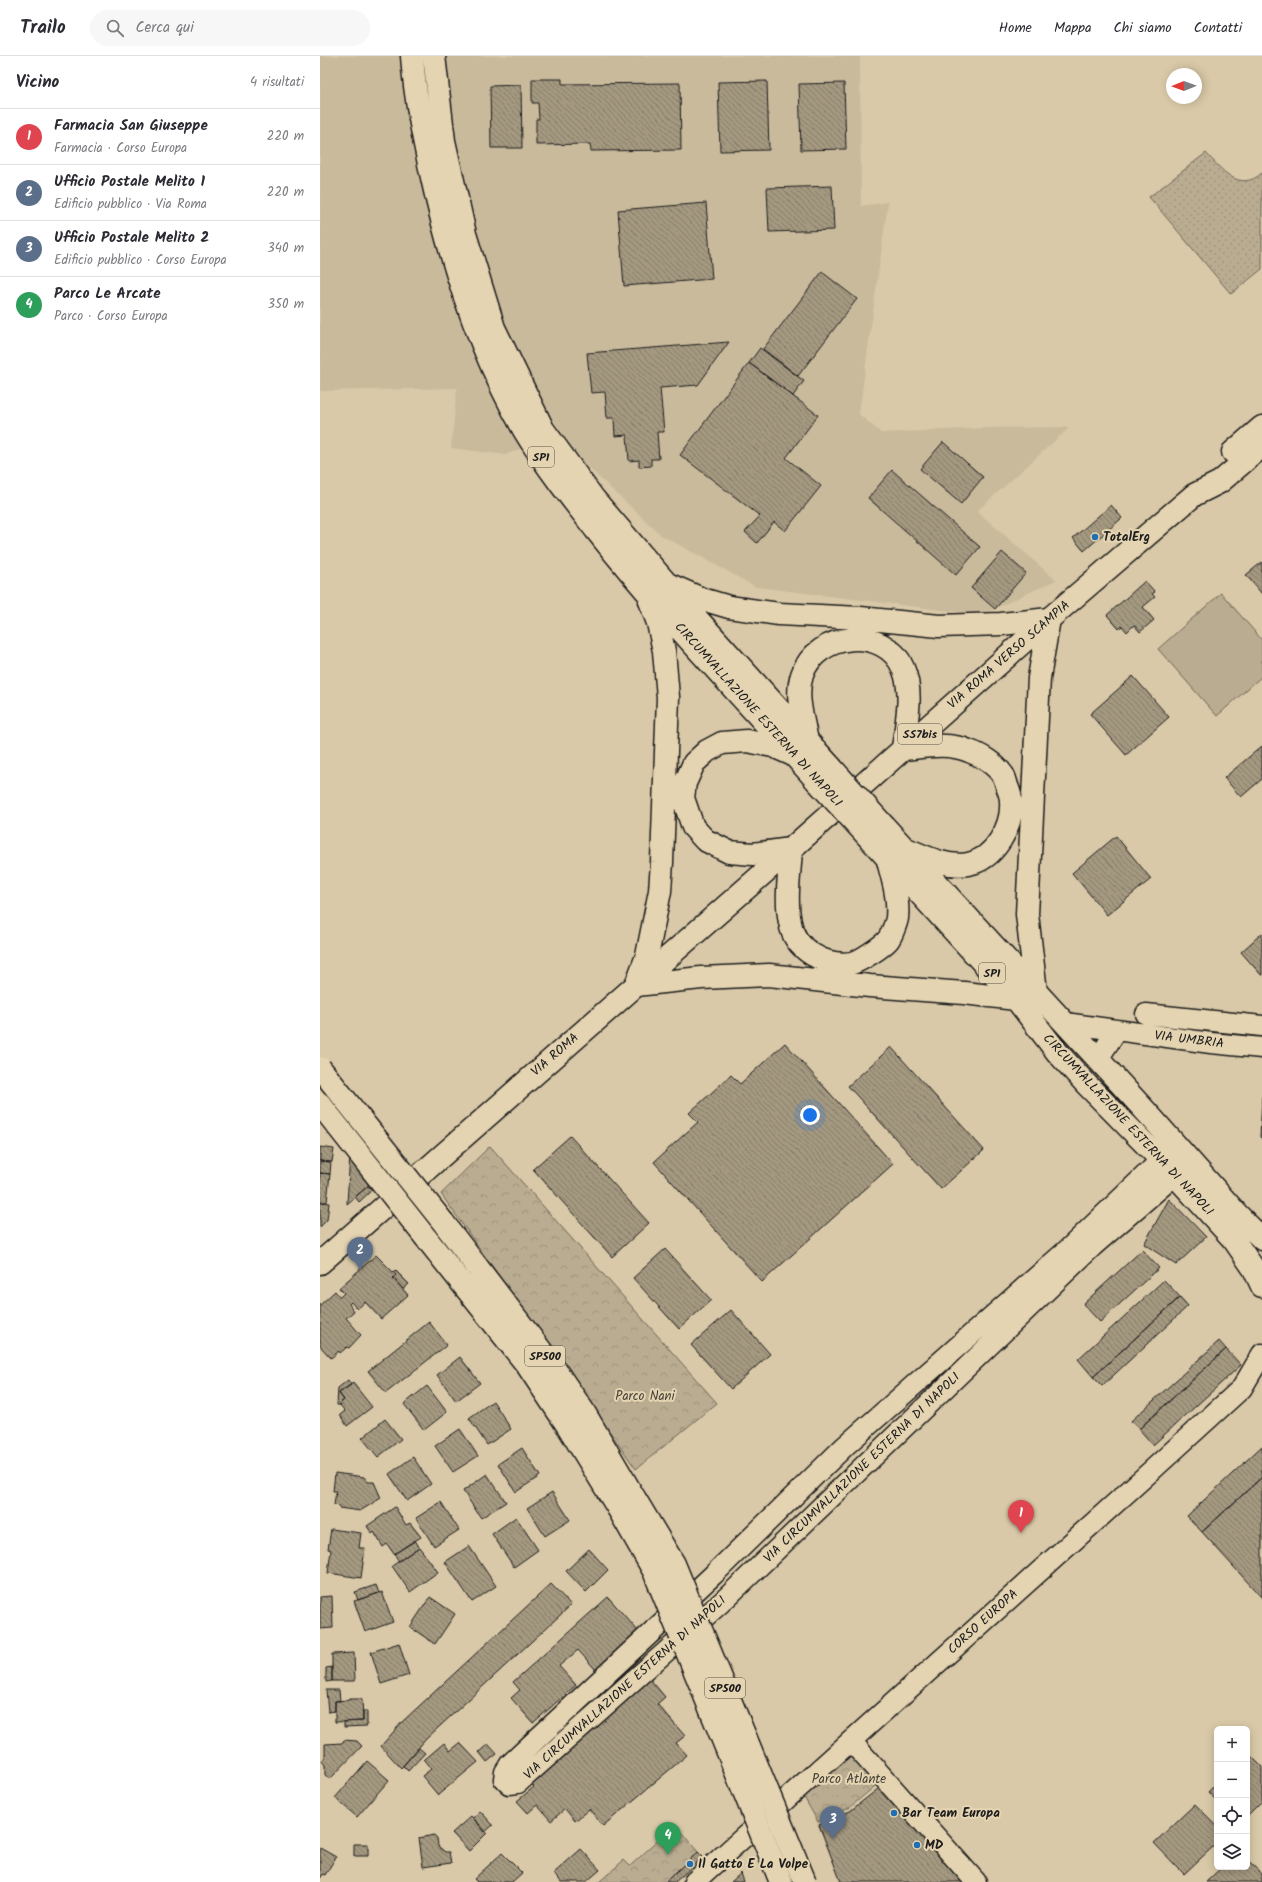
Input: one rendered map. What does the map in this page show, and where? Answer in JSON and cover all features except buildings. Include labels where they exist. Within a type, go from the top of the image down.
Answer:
[{"type":"main road","name":"CIRCUMVALLAZIONE ESTERNA DI NAPOLI","points":[[412,56],[421,125],[442,223],[470,310],[497,377],[525,431],[557,479],[646,591],[801,748]]},
{"type":"main road","name":"CIRCUMVALLAZIONE ESTERNA DI NAPOLI","points":[[434,56],[444,141],[465,234],[494,328],[543,429],[594,499],[666,583],[801,748],[895,852],[1016,999],[1062,1058],[1168,1168],[1234,1240],[1254,1270],[1262,1286]]},
{"type":"main road","name":"VIA ROMA VERSO SCAMPIA","points":[[791,849],[1049,619],[1194,495],[1212,471],[1262,427]]},
{"type":"main road","name":"VIA ROMA VERSO SCAMPIA","points":[[1194,495],[1220,482],[1262,446]]},
{"type":"main road","points":[[666,583],[702,599],[728,607],[779,614],[860,618],[939,626],[1001,624],[1049,619],[1038,678],[1027,914],[1036,992]]},
{"type":"main road","points":[[646,591],[658,623],[664,650],[668,697],[660,892],[647,956],[636,985],[700,978],[769,975],[1016,999]]},
{"type":"main road","points":[[862,638],[880,644],[895,654],[903,668],[908,687],[908,707],[903,749],[943,745],[968,750],[986,759],[1004,776],[1011,800],[1009,823],[1001,839],[987,855],[970,864],[953,865],[927,857],[895,852],[897,919],[888,940],[853,963],[835,962],[817,958],[800,944],[790,923],[788,899],[791,849],[753,854],[730,852],[705,840],[693,827],[683,798],[685,783],[694,763],[707,751],[722,743],[747,741],[773,746],[801,748],[798,692],[802,673],[812,658],[828,644],[862,638]]},
{"type":"main road","name":"VIA ROMA","points":[[320,1263],[791,849]]},
{"type":"main road","name":"CIRCUMVALLAZIONE ESTERNA DI NAPOLI","points":[[895,852],[1036,992],[1238,1215],[1262,1239]]},
{"type":"main road","name":"SP500","points":[[320,1068],[443,1222],[556,1371],[584,1412],[627,1504],[781,1882]]},
{"type":"main road","name":"SP500","points":[[320,1104],[527,1365],[569,1428],[674,1564],[805,1882]]},
{"type":"street","points":[[1146,1014],[1262,1026]]},
{"type":"street","name":"VIA UMBRIA","points":[[1065,1023],[1210,1043],[1262,1048]]},
{"type":"street","points":[[1098,1059],[1117,1030]]},
{"type":"street","name":"VIA CIRCUMVALLAZIONE ESTERNA DI NAPOLI","points":[[1168,1168],[1093,1246],[723,1601],[518,1783],[509,1784],[504,1779],[505,1772],[510,1764],[713,1575],[845,1446],[1061,1255],[1168,1168]]},
{"type":"street","name":"CORSO EUROPA","points":[[694,1882],[1242,1388],[1262,1354]]},
{"type":"street","points":[[1242,1388],[1262,1378]]},
{"type":"street","points":[[851,1741],[976,1882]]},
{"type":"shaded area","points":[[320,56],[403,56],[525,447],[505,455],[451,448],[457,388],[320,391]]},
{"type":"shaded area","points":[[443,56],[860,56],[861,206],[888,202],[859,414],[881,433],[984,428],[1070,427],[977,511],[1056,580],[981,615],[756,587],[661,535],[575,455],[537,393],[501,322],[473,234],[455,148]]},
{"type":"green space","points":[[1206,153],[1225,172],[1238,180],[1246,181],[1254,179],[1262,173],[1262,269],[1231,294],[1149,197]]},
{"type":"green space","points":[[1221,593],[1262,640],[1262,676],[1217,716],[1158,649]]},
{"type":"green space","name":"Parco Nani","points":[[490,1146],[717,1403],[636,1469],[441,1194]]},
{"type":"green space","name":"Parco Atlante","points":[[852,1747],[881,1781],[849,1808],[818,1822],[801,1792]]},
{"type":"green space","points":[[675,1825],[698,1852],[665,1882],[599,1882],[624,1860],[630,1866]]},
{"type":"place","name":"TotalErg","points":[[1095,537]]},
{"type":"place","name":"Ufficio Postale Melito 1","points":[[360,1270]]},
{"type":"place","name":"Farmacia San Giuseppe","points":[[1021,1533]]},
{"type":"place","name":"Bar Team Europa","points":[[894,1813]]},
{"type":"place","name":"Ufficio Postale Melito 2","points":[[833,1839]]},
{"type":"place","name":"MD","points":[[917,1845]]},
{"type":"place","name":"Parco Le Arcate","points":[[668,1855]]},
{"type":"place","name":"Il Gatto E La Volpe","points":[[690,1864]]}]
